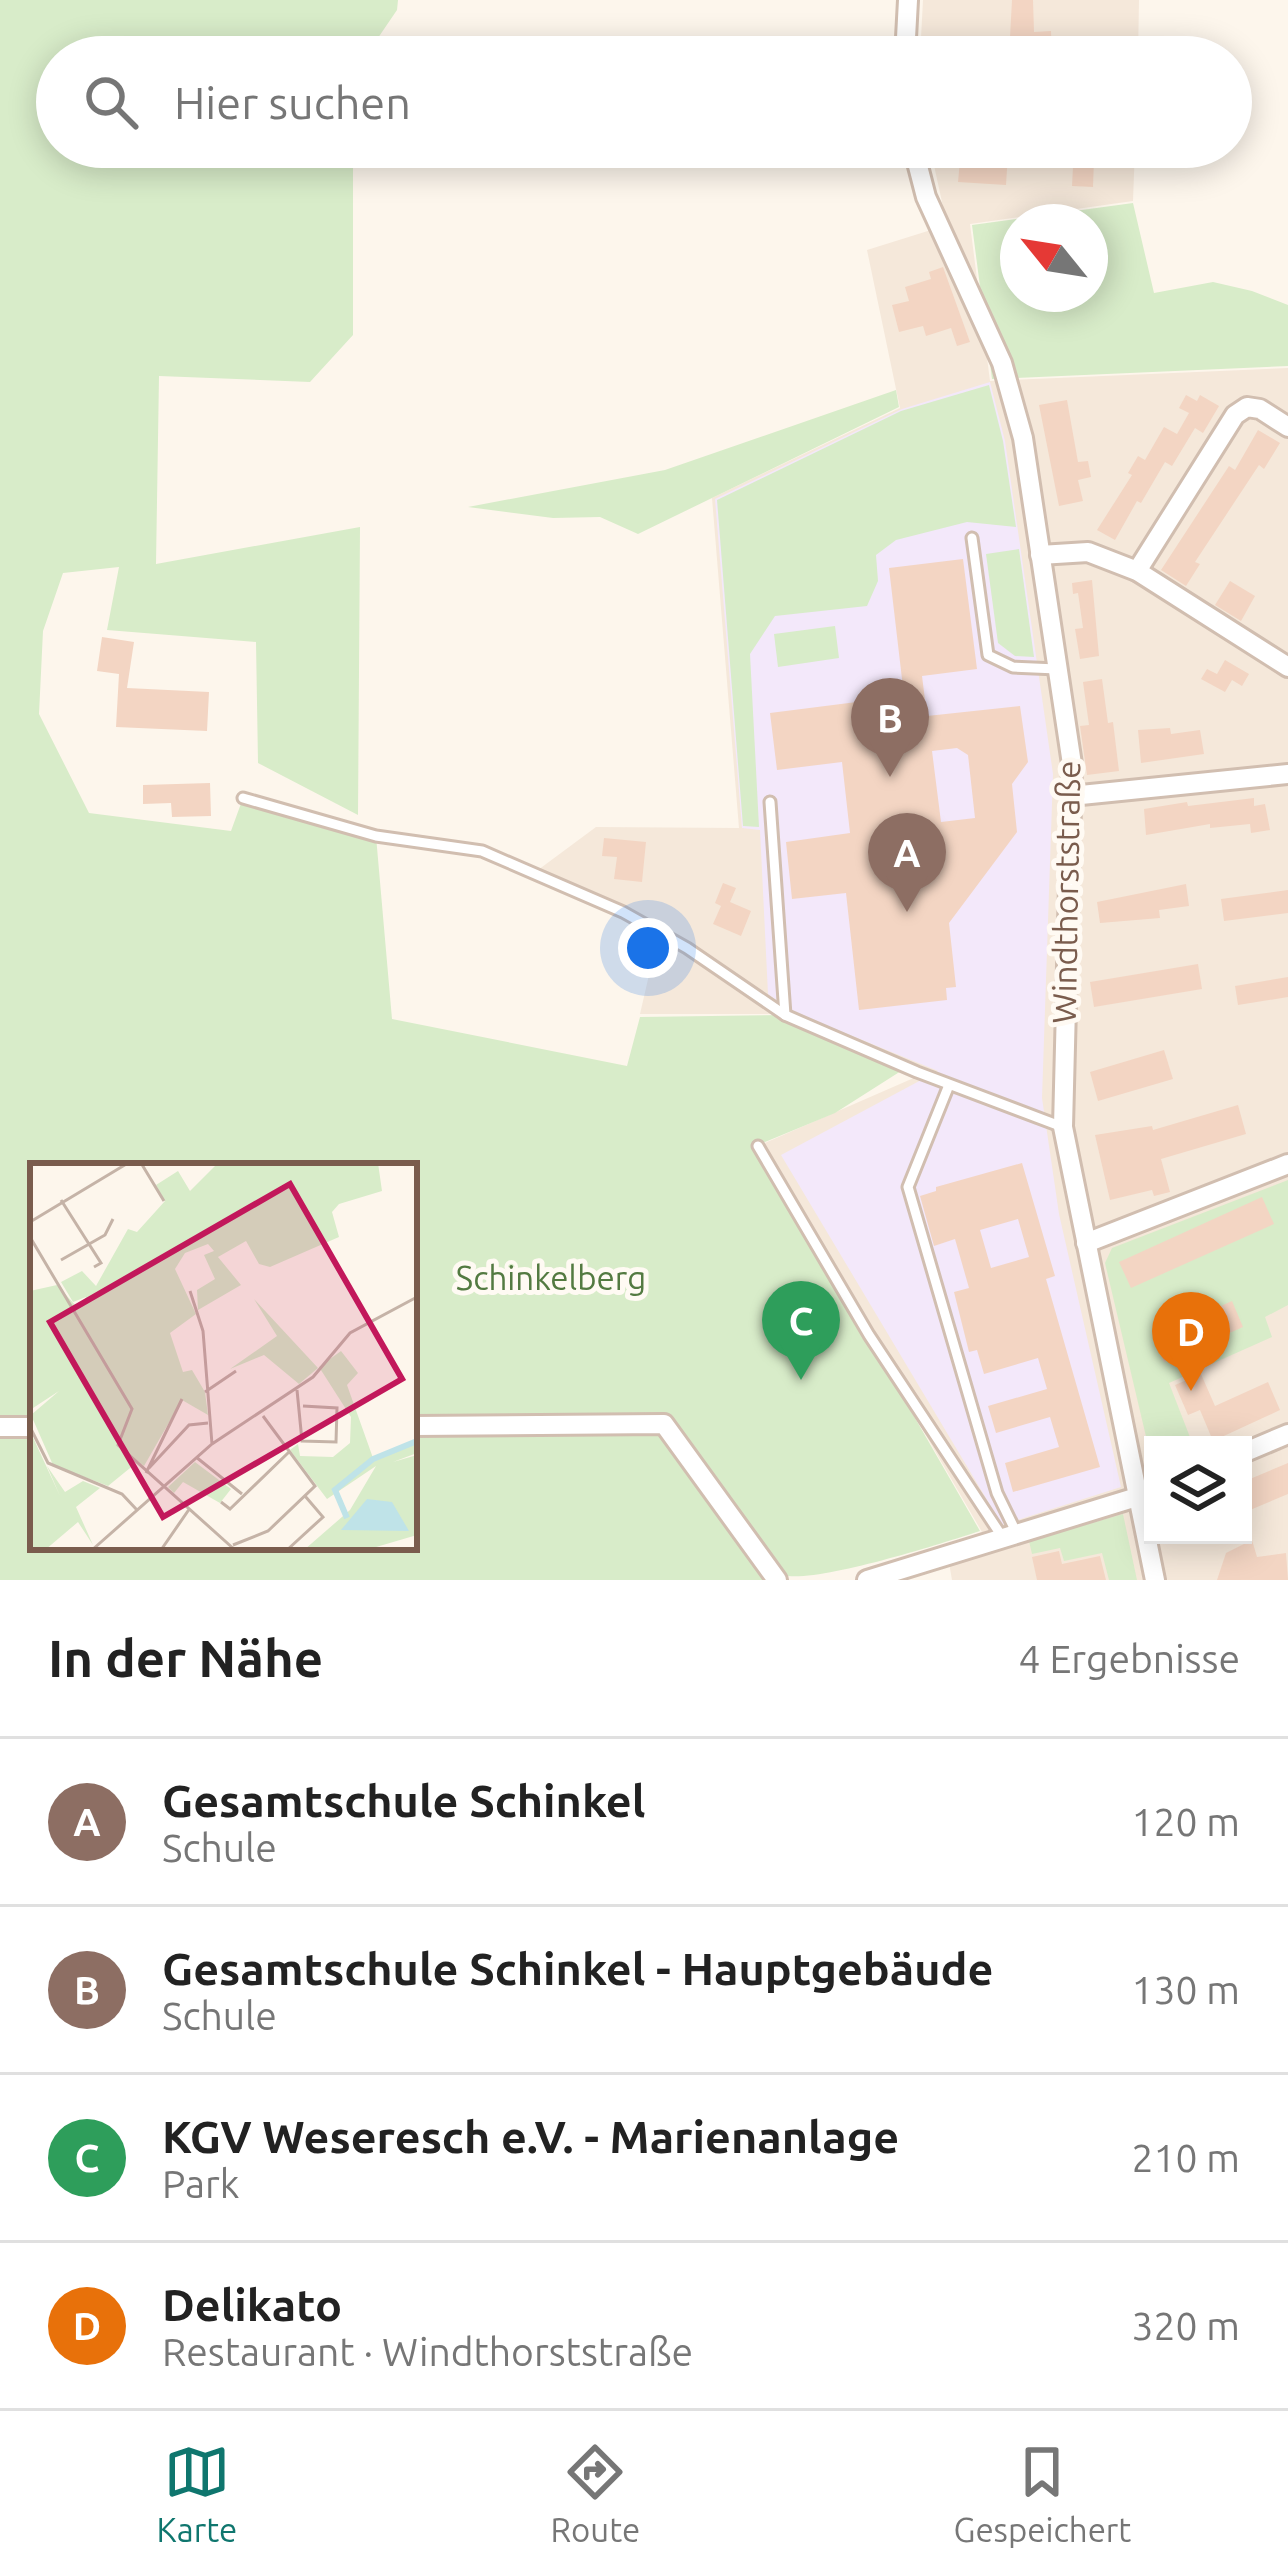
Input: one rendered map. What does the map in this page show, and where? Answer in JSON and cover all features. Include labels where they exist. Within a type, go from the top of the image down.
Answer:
[{"type":"street","points":[[906,36],[908,0]]},
{"type":"street","name":"Windthorststraße","points":[[918,168],[926,197],[1002,363],[1023,438],[1072,764],[1063,1127],[1144,1483]]},
{"type":"street","points":[[1137,571],[1235,415],[1247,406],[1288,427]]},
{"type":"street","points":[[1040,555],[1088,552],[1137,571],[1288,667]]},
{"type":"street","points":[[1072,796],[1288,774]]},
{"type":"street","points":[[1086,1243],[1288,1164]]},
{"type":"street","points":[[417,1426],[664,1424],[777,1580]]},
{"type":"street","points":[[1252,1449],[1288,1434]]},
{"type":"street","points":[[867,1580],[1144,1496]]},
{"type":"street","name":"Windthorststraße","points":[[1152,1544],[1155,1580]]},
{"type":"lane","points":[[972,538],[988,656],[1013,667],[1057,669]]},
{"type":"lane","points":[[243,798],[376,836],[482,851],[623,912],[687,948],[785,1015],[1063,1127]]},
{"type":"lane","points":[[770,802],[785,1015]]},
{"type":"lane","points":[[950,1085],[908,1187],[997,1493],[1018,1536]]},
{"type":"lane","points":[[758,1146],[869,1335],[998,1534],[1018,1536]]},
{"type":"shaded area","points":[[923,0],[1139,0],[1138,36],[921,36]]},
{"type":"shaded area","points":[[935,168],[1134,168],[1133,201],[1000,204],[1000,220],[970,224],[990,381],[1288,368],[1288,1580],[952,1580],[946,1545],[982,1532],[758,1146],[932,1070],[790,1014],[640,1014],[660,927],[538,870],[596,827],[739,828],[712,498],[900,408],[867,250],[947,225]]},
{"type":"shaded area","points":[[990,382],[1005,441],[1053,774],[1042,1098],[1059,1214],[1121,1487],[1002,1525],[781,1155],[938,1071],[791,1011],[768,994],[760,830],[742,828],[715,499],[902,409]]},
{"type":"green space","name":"Schinkelberg","points":[[0,0],[398,0],[397,10],[379,36],[36,36],[36,168],[353,168],[353,335],[310,382],[159,376],[156,564],[360,527],[358,815],[258,763],[256,642],[107,630],[119,567],[63,573],[43,631],[39,714],[89,813],[231,831],[243,798],[376,836],[392,1019],[627,1066],[640,1017],[785,1015],[912,1064],[835,1113],[758,1145],[980,1531],[855,1567],[788,1576],[677,1425],[417,1424],[417,1163],[30,1163],[30,1419],[0,1418]]},
{"type":"green space","points":[[1133,203],[1154,293],[1213,282],[1288,305],[1288,366],[992,379],[972,225],[1000,221],[1000,312],[1108,312],[1108,206]]},
{"type":"green space","points":[[989,385],[1016,527],[967,522],[896,540],[876,555],[878,581],[867,606],[775,616],[750,654],[759,827],[743,826],[717,500],[901,411]]},
{"type":"green space","points":[[896,390],[899,407],[638,534],[600,517],[553,518],[468,507],[665,470]]},
{"type":"green space","points":[[1019,549],[1034,657],[1015,656],[998,643],[986,554]]},
{"type":"green space","points":[[835,626],[839,658],[778,667],[774,634]]},
{"type":"green space","points":[[1288,1180],[1288,1305],[1265,1317],[1272,1337],[1169,1383],[1190,1436],[1146,1436],[1105,1263],[1112,1248]]},
{"type":"green space","points":[[660,1430],[774,1580],[0,1580],[0,1439],[30,1438],[30,1550],[417,1550],[417,1433]]},
{"type":"green space","points":[[1123,1514],[1137,1580],[1109,1580],[1102,1553],[1064,1561],[1060,1548],[1032,1554],[1029,1541]]},
{"type":"building","points":[[1012,0],[1033,0],[1034,32],[1051,31],[1051,36],[1010,36]]},
{"type":"building","points":[[959,168],[1007,168],[1006,185],[958,182]]},
{"type":"building","points":[[1073,168],[1094,168],[1093,187],[1072,186]]},
{"type":"building","points":[[943,267],[970,342],[957,346],[951,328],[926,336],[923,326],[899,332],[892,305],[909,301],[905,287],[931,279],[929,272]]},
{"type":"building","points":[[1186,395],[1197,401],[1200,395],[1219,406],[1203,433],[1195,428],[1172,466],[1165,462],[1115,540],[1097,530],[1132,475],[1128,473],[1138,456],[1145,460],[1164,427],[1177,434],[1189,413],[1179,408]]},
{"type":"building","points":[[1067,400],[1078,462],[1088,461],[1091,477],[1078,480],[1083,501],[1059,506],[1039,405]]},
{"type":"building","points":[[1258,430],[1280,443],[1264,469],[1259,465],[1195,562],[1200,564],[1186,586],[1161,570],[1229,466],[1235,470]]},
{"type":"building","points":[[963,559],[977,669],[922,676],[927,716],[1020,706],[1028,762],[1012,784],[1017,832],[949,923],[956,987],[946,988],[947,1000],[859,1010],[846,893],[792,899],[786,842],[850,833],[842,762],[777,770],[770,713],[904,696],[889,568]],"holes":[[[957,748],[968,755],[975,818],[941,822],[932,751]]]},
{"type":"building","points":[[1092,580],[1099,656],[1080,659],[1075,629],[1083,628],[1072,583]]},
{"type":"building","points":[[1230,581],[1255,596],[1241,621],[1215,605]]},
{"type":"building","points":[[102,637],[134,642],[127,688],[209,692],[207,731],[116,727],[119,674],[97,671]]},
{"type":"building","points":[[1225,660],[1249,674],[1242,686],[1232,680],[1225,692],[1201,679],[1207,669],[1217,674]]},
{"type":"building","points":[[1102,679],[1119,771],[1087,775],[1080,726],[1089,725],[1083,682]]},
{"type":"building","points":[[1170,728],[1171,734],[1200,730],[1204,754],[1141,763],[1138,730]]},
{"type":"building","points":[[210,783],[211,816],[172,817],[171,803],[143,804],[143,785]]},
{"type":"building","points":[[1254,798],[1254,806],[1265,804],[1270,830],[1251,833],[1250,824],[1210,828],[1210,824],[1146,835],[1144,809]]},
{"type":"building","points":[[604,838],[646,842],[642,882],[614,879],[617,857],[602,856]]},
{"type":"building","points":[[723,883],[736,888],[730,902],[751,911],[741,936],[713,924]]},
{"type":"building","points":[[1186,884],[1189,906],[1159,910],[1160,918],[1100,923],[1097,902]]},
{"type":"building","points":[[1288,890],[1288,913],[1224,921],[1221,899]]},
{"type":"building","points":[[1198,964],[1202,989],[1094,1007],[1090,982]]},
{"type":"building","points":[[1288,977],[1288,997],[1238,1005],[1235,986]]},
{"type":"building","points":[[1164,1050],[1173,1079],[1098,1101],[1090,1072]]},
{"type":"building","points":[[1238,1105],[1246,1134],[1161,1159],[1170,1192],[1154,1196],[1152,1190],[1110,1200],[1095,1135],[1152,1126],[1153,1130]]},
{"type":"building","points":[[1022,1163],[1055,1276],[1046,1279],[1100,1467],[1013,1492],[1005,1463],[1059,1447],[1050,1417],[996,1433],[988,1406],[1047,1389],[1038,1358],[984,1374],[977,1350],[969,1352],[954,1292],[969,1288],[955,1239],[934,1246],[920,1196],[936,1187]],"holes":[[[1018,1219],[1029,1257],[991,1268],[980,1230]]]},
{"type":"building","points":[[1262,1197],[1274,1224],[1131,1288],[1119,1262]]},
{"type":"building","points":[[1232,1301],[1243,1327],[1164,1362],[1153,1336]]},
{"type":"building","points":[[1201,1374],[1215,1406],[1268,1382],[1280,1410],[1224,1436],[1211,1436],[1200,1410],[1188,1415],[1175,1385]]},
{"type":"building","points":[[1288,1463],[1288,1494],[1252,1509],[1252,1478]]},
{"type":"building","points":[[1252,1540],[1257,1557],[1286,1553],[1288,1580],[1217,1580],[1226,1553]]},
{"type":"building","points":[[1059,1551],[1062,1564],[1100,1556],[1106,1580],[1037,1580],[1032,1557]]},
{"type":"place","name":"Gesamtschule Schinkel - Hauptgebäude","points":[[890,777]]},
{"type":"place","name":"Gesamtschule Schinkel","points":[[907,912]]},
{"type":"place","name":"KGV Weseresch e.V. - Marienanlage","points":[[801,1380]]},
{"type":"place","name":"Delikato","points":[[1191,1391]]}]
